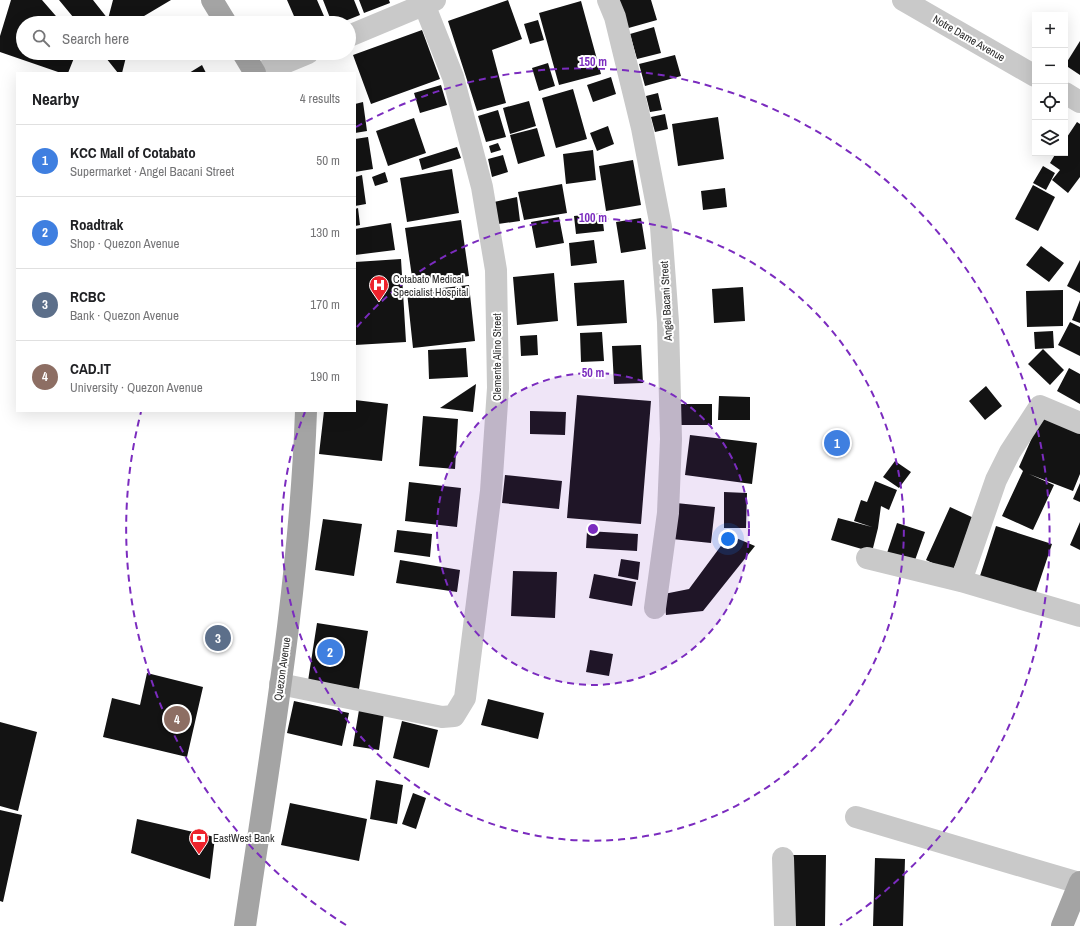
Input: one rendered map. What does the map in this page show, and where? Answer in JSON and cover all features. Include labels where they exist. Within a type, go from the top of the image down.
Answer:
[{"type":"main road","points":[[212,0],[222,16]]},
{"type":"main road","points":[[248,60],[254,72]]},
{"type":"main road","name":"Quezon Avenue","points":[[245,926],[294,577],[305,456],[306,412]]},
{"type":"main road","points":[[1062,926],[1080,883]]},
{"type":"street","name":"Angel Bacani Street","points":[[608,0],[615,17],[642,128],[661,227],[668,322],[671,439],[668,513],[655,608]]},
{"type":"street","name":"Notre Dame Avenue","points":[[903,0],[999,64],[1032,75]]},
{"type":"street","points":[[356,33],[429,2]]},
{"type":"street","name":"Clemente Alino Street","points":[[280,684],[442,717],[454,716],[465,698],[491,491],[498,388],[496,270],[482,187],[453,77],[429,2]]},
{"type":"street","points":[[262,72],[291,60]]},
{"type":"street","points":[[1068,95],[1080,102]]},
{"type":"street","points":[[960,580],[996,480],[1010,452],[1040,406],[1080,423]]},
{"type":"street","points":[[867,558],[960,580],[1080,616]]},
{"type":"street","points":[[856,817],[1080,883]]},
{"type":"street","points":[[783,858],[786,926]]},
{"type":"building","points":[[11,0],[42,0],[56,16],[16,16],[16,58],[0,52],[0,36]]},
{"type":"building","points":[[59,0],[93,0],[106,16],[72,16]]},
{"type":"building","points":[[113,0],[171,0],[144,16],[109,16]]},
{"type":"building","points":[[287,0],[317,0],[324,16],[294,16]]},
{"type":"building","points":[[323,0],[354,0],[360,15],[356,17],[329,16]]},
{"type":"building","points":[[359,0],[389,0],[390,3],[364,13]]},
{"type":"building","points":[[508,0],[522,39],[492,50],[506,103],[477,111],[448,21]]},
{"type":"building","points":[[617,0],[651,0],[657,20],[625,29]]},
{"type":"building","points":[[581,1],[601,74],[559,85],[539,13]]},
{"type":"building","points":[[538,20],[544,40],[530,44],[524,24]]},
{"type":"building","points":[[654,27],[661,53],[637,59],[630,34]]},
{"type":"building","points":[[422,30],[440,79],[371,104],[355,60],[356,54]]},
{"type":"building","points":[[1080,41],[1080,75],[1068,67],[1068,60]]},
{"type":"building","points":[[675,55],[681,76],[645,86],[639,64]]},
{"type":"building","points":[[23,60],[73,60],[68,72],[58,72]]},
{"type":"building","points":[[108,60],[125,60],[122,72],[117,72]]},
{"type":"building","points":[[548,63],[555,86],[539,91],[532,68]]},
{"type":"building","points":[[202,65],[206,72],[191,72]]},
{"type":"building","points":[[611,77],[616,94],[593,102],[587,85]]},
{"type":"building","points":[[441,85],[447,105],[420,113],[414,93]]},
{"type":"building","points":[[573,89],[587,139],[556,148],[542,98]]},
{"type":"building","points":[[658,93],[662,110],[650,112],[646,96]]},
{"type":"building","points":[[529,101],[536,126],[510,134],[503,108]]},
{"type":"building","points":[[363,102],[367,131],[356,133],[356,104]]},
{"type":"building","points":[[498,110],[506,137],[486,142],[478,116]]},
{"type":"building","points":[[665,114],[668,129],[655,132],[651,117]]},
{"type":"building","points":[[718,117],[724,159],[678,166],[672,124]]},
{"type":"building","points":[[414,118],[426,153],[388,166],[376,131]]},
{"type":"building","points":[[1077,122],[1080,124],[1080,177],[1068,193],[1052,180],[1060,170],[1050,163],[1054,156],[1068,156],[1068,136]]},
{"type":"building","points":[[608,126],[614,144],[597,151],[590,133]]},
{"type":"building","points":[[537,128],[545,156],[518,164],[510,135]]},
{"type":"building","points":[[368,137],[373,169],[356,172],[356,139]]},
{"type":"building","points":[[498,143],[501,150],[491,153],[489,146]]},
{"type":"building","points":[[457,147],[461,158],[422,170],[419,159]]},
{"type":"building","points":[[593,150],[596,180],[566,184],[563,154]]},
{"type":"building","points":[[503,155],[508,172],[492,177],[488,159]]},
{"type":"building","points":[[633,160],[641,205],[606,211],[599,166]]},
{"type":"building","points":[[1043,166],[1055,173],[1046,190],[1033,183]]},
{"type":"building","points":[[452,169],[459,213],[407,222],[400,178]]},
{"type":"building","points":[[385,172],[388,182],[375,186],[372,177]]},
{"type":"building","points":[[362,175],[366,204],[356,206],[356,177]]},
{"type":"building","points":[[562,184],[567,213],[524,220],[518,192]]},
{"type":"building","points":[[1033,185],[1055,197],[1038,231],[1015,219]]},
{"type":"building","points":[[725,188],[727,207],[703,210],[701,191]]},
{"type":"building","points":[[517,197],[520,221],[498,224],[494,202]]},
{"type":"building","points":[[358,208],[360,225],[356,226],[356,209]]},
{"type":"building","points":[[602,213],[604,231],[576,234],[574,216]]},
{"type":"building","points":[[559,217],[564,243],[536,248],[531,222]]},
{"type":"building","points":[[641,218],[646,249],[621,253],[616,222]]},
{"type":"building","points":[[461,220],[469,276],[413,284],[405,228]]},
{"type":"building","points":[[391,223],[395,250],[356,255],[356,229]]},
{"type":"building","points":[[594,240],[597,263],[571,266],[569,243]]},
{"type":"building","points":[[1041,246],[1064,263],[1049,282],[1026,265]]},
{"type":"building","name":"Cotabato Medical Specialist Hospital","points":[[401,259],[406,342],[356,345],[356,262]]},
{"type":"building","points":[[1080,260],[1080,293],[1067,286]]},
{"type":"building","points":[[554,273],[558,321],[517,325],[513,277]]},
{"type":"building","points":[[624,280],[627,323],[577,326],[574,283]]},
{"type":"building","points":[[469,285],[475,341],[413,348],[407,292]]},
{"type":"building","points":[[743,287],[745,321],[714,323],[712,289]]},
{"type":"building","points":[[1063,290],[1063,326],[1027,327],[1026,291]]},
{"type":"building","points":[[1080,300],[1080,323],[1072,320]]},
{"type":"building","points":[[1070,322],[1080,327],[1080,356],[1058,345]]},
{"type":"building","points":[[1053,331],[1054,348],[1035,349],[1034,332]]},
{"type":"building","points":[[602,332],[604,361],[581,362],[580,333]]},
{"type":"building","points":[[537,335],[538,355],[521,356],[520,336]]},
{"type":"building","points":[[641,345],[643,383],[614,384],[612,346]]},
{"type":"building","points":[[466,348],[468,377],[429,379],[428,350]]},
{"type":"building","points":[[1043,349],[1064,370],[1050,385],[1028,364]]},
{"type":"building","points":[[1069,368],[1080,374],[1080,404],[1057,391]]},
{"type":"building","points":[[476,384],[473,412],[440,408]]},
{"type":"building","points":[[986,386],[1002,406],[985,420],[969,401]]},
{"type":"building","points":[[577,395],[651,401],[641,524],[567,518]]},
{"type":"building","points":[[719,396],[750,397],[750,420],[718,420]]},
{"type":"building","points":[[356,400],[388,404],[382,461],[319,454],[324,412],[356,412]]},
{"type":"building","points":[[680,404],[712,404],[712,425],[681,425]]},
{"type":"building","points":[[530,411],[566,412],[565,435],[530,434]]},
{"type":"building","points":[[1042,415],[1080,432],[1080,474],[1073,491],[1029,474],[1054,485],[1033,530],[1002,516],[1023,471],[1019,467]]},
{"type":"building","points":[[423,416],[458,419],[455,469],[419,466]]},
{"type":"building","points":[[690,435],[757,443],[752,484],[685,475]]},
{"type":"building","points":[[895,461],[911,472],[899,488],[883,477]]},
{"type":"building","points":[[505,475],[562,481],[559,509],[502,503]]},
{"type":"building","points":[[875,481],[897,490],[889,510],[881,506],[878,528],[872,552],[831,540],[838,518],[872,527],[854,521],[861,500],[867,502]]},
{"type":"building","points":[[409,482],[461,488],[457,527],[405,521]]},
{"type":"building","points":[[1080,483],[1080,502],[1073,499]]},
{"type":"building","points":[[724,492],[747,493],[746,528],[724,528]]},
{"type":"building","points":[[676,503],[715,507],[711,543],[672,539]]},
{"type":"building","points":[[950,507],[976,519],[952,572],[926,560]]},
{"type":"building","points":[[323,519],[362,524],[354,576],[315,570]]},
{"type":"building","points":[[1080,522],[1080,550],[1070,545]]},
{"type":"building","points":[[897,523],[925,532],[914,563],[887,553]]},
{"type":"building","points":[[996,526],[1052,544],[1035,595],[980,576]]},
{"type":"building","points":[[397,530],[432,534],[430,557],[394,552]]},
{"type":"building","points":[[587,531],[638,534],[637,551],[586,548]]},
{"type":"building","points":[[729,535],[755,546],[703,611],[666,615],[664,594],[689,589]]},
{"type":"building","points":[[621,559],[640,562],[638,580],[618,576]]},
{"type":"building","points":[[400,560],[460,570],[457,592],[396,583]]},
{"type":"building","points":[[513,571],[557,572],[555,618],[511,616]]},
{"type":"building","points":[[594,574],[636,582],[632,606],[589,598]]},
{"type":"building","points":[[317,623],[368,631],[359,689],[308,681]]},
{"type":"building","points":[[590,650],[613,654],[609,676],[586,672]]},
{"type":"building","points":[[147,673],[203,687],[187,757],[103,737],[112,698],[140,705]]},
{"type":"building","points":[[488,699],[544,713],[538,739],[481,725]]},
{"type":"building","points":[[294,701],[349,713],[342,746],[287,733]]},
{"type":"building","points":[[359,710],[384,713],[379,750],[353,746]]},
{"type":"building","points":[[402,721],[438,730],[429,768],[393,758]]},
{"type":"building","points":[[0,722],[37,732],[18,811],[0,806]]},
{"type":"building","points":[[376,780],[403,785],[397,824],[370,819]]},
{"type":"building","points":[[413,793],[426,798],[416,829],[402,824]]},
{"type":"building","points":[[290,803],[367,819],[359,861],[281,845]]},
{"type":"building","points":[[0,810],[22,815],[3,902],[0,901]]},
{"type":"building","points":[[137,819],[215,837],[210,879],[131,853]]},
{"type":"building","points":[[793,855],[826,855],[825,926],[792,926]]},
{"type":"building","points":[[875,858],[905,859],[903,926],[873,926]]},
{"type":"place","name":"Cotabato Medical Specialist Hospital","points":[[379,302]]},
{"type":"place","name":"KCC Mall of Cotabato","points":[[837,443]]},
{"type":"place","name":"RCBC","points":[[218,638]]},
{"type":"place","name":"Roadtrak","points":[[330,652]]},
{"type":"place","name":"CAD.IT","points":[[177,719]]},
{"type":"place","name":"EastWest Bank","points":[[199,855]]}]
